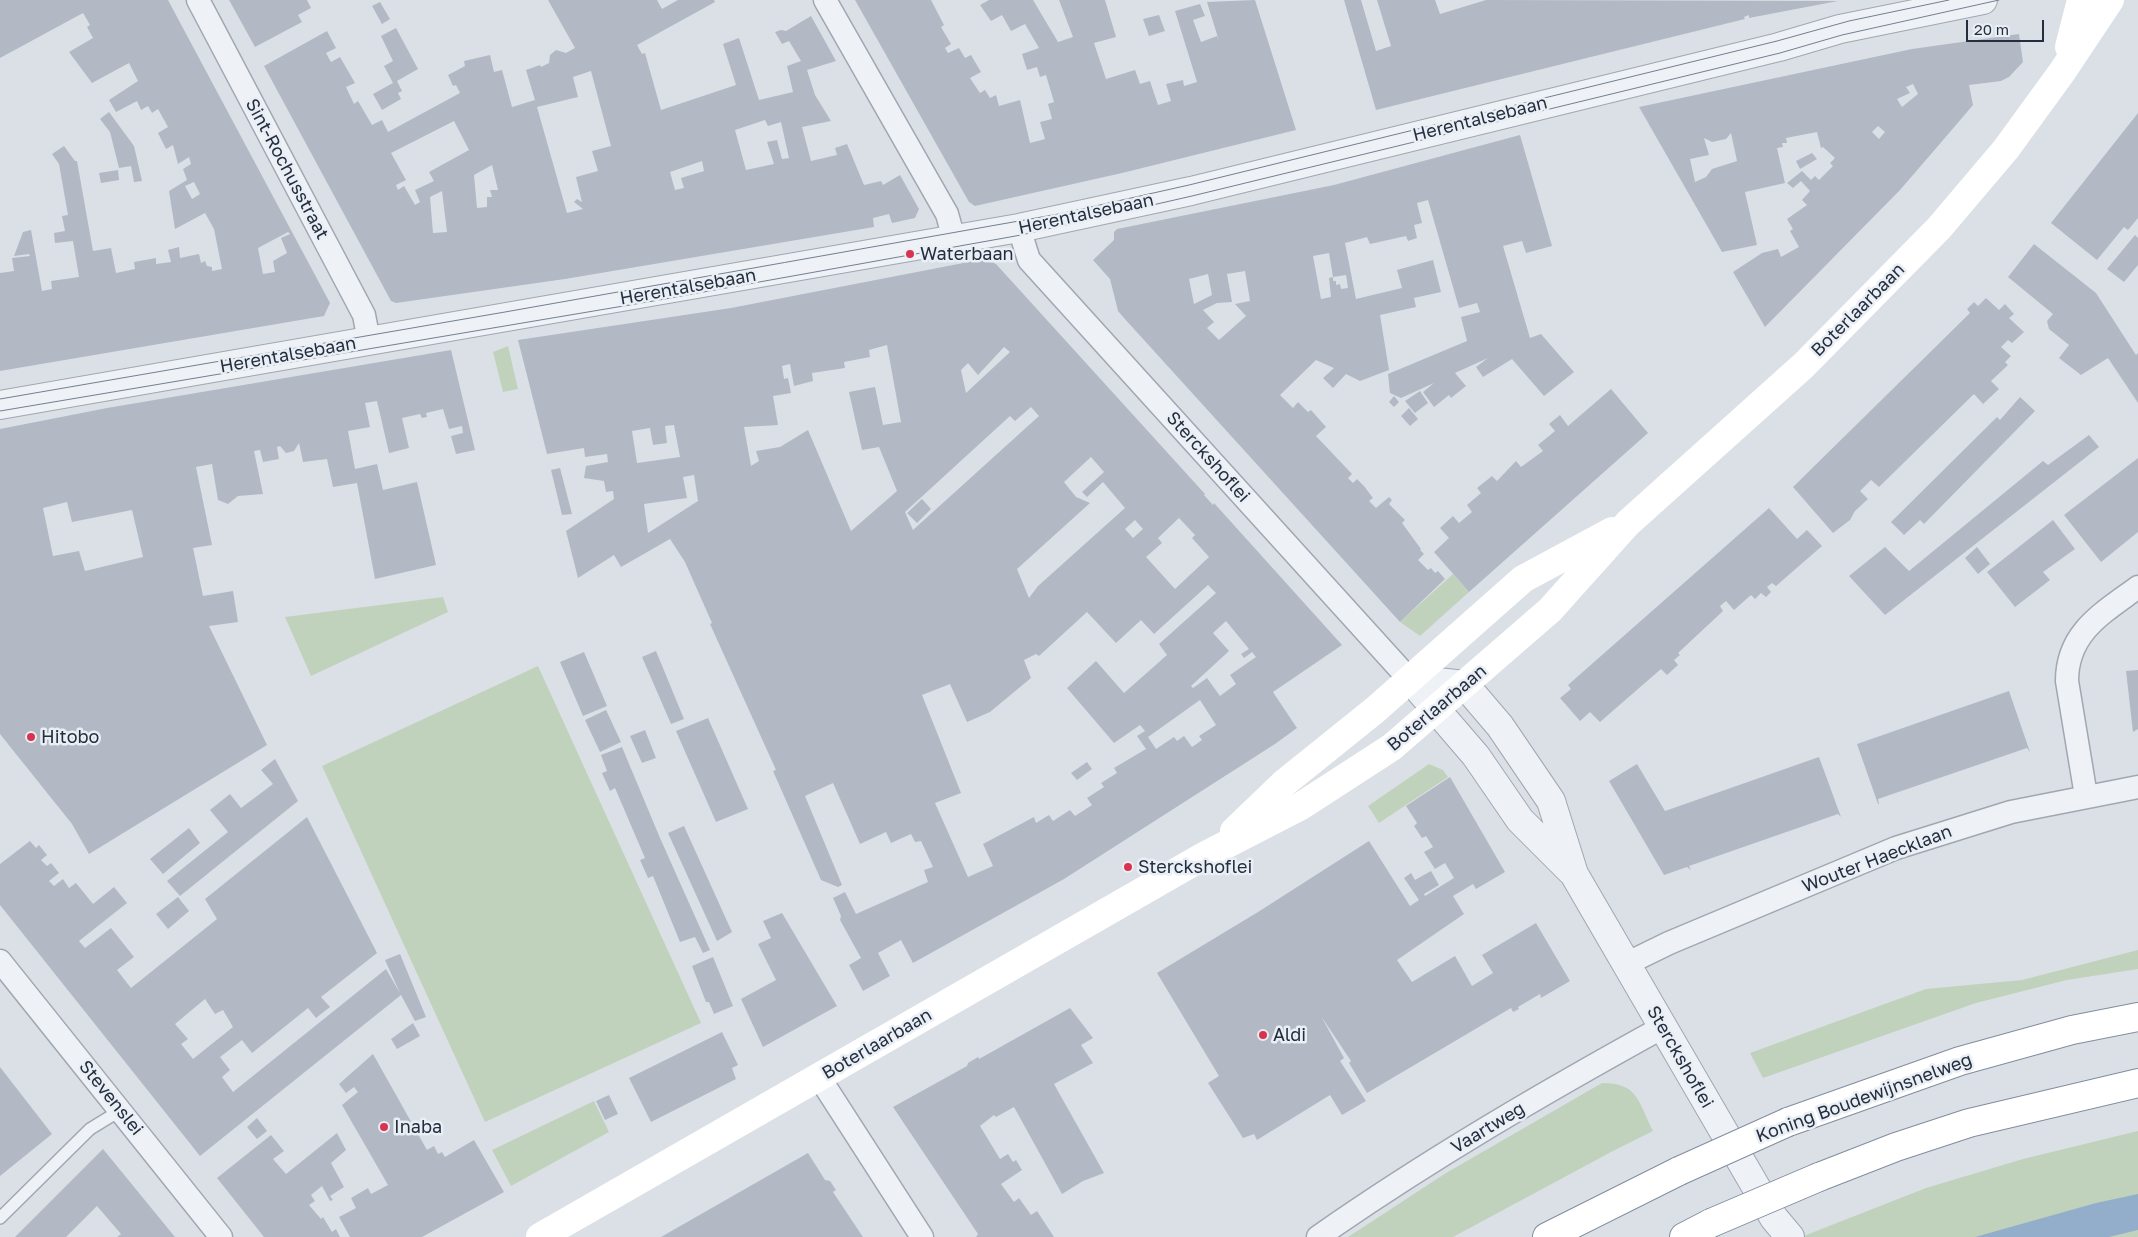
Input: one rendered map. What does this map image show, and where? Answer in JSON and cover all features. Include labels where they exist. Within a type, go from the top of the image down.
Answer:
[{"type":"main road","name":"Boterlaarbaan","points":[[2062,72],[2081,0]]},
{"type":"main road","name":"Boterlaarbaan","points":[[540,1237],[1214,851],[1301,806],[1392,747],[1550,610],[1628,523],[1804,365],[1873,297],[1939,228],[2006,149],[2062,72],[2110,0]]},
{"type":"main road","name":"Boterlaarbaan","points":[[1214,851],[1283,784],[1409,679],[1523,579],[1628,523]]},
{"type":"main road","name":"Koning Boudewijnsnelweg","points":[[1547,1237],[1679,1171],[1788,1122],[1960,1061],[2072,1030],[2138,1017]]},
{"type":"main road","points":[[1684,1237],[1711,1223],[1819,1177],[1896,1147],[1969,1123],[2138,1083]]},
{"type":"street","name":"Sint-Rochusstraat","points":[[198,0],[364,315],[369,341]]},
{"type":"street","points":[[825,0],[947,214],[954,239]]},
{"type":"street","name":"Herentalsebaan","points":[[0,404],[658,292],[1019,228],[1191,191],[1779,47],[1840,30],[1983,0]]},
{"type":"street","name":"Sterckshoflei","points":[[1019,228],[1029,260],[1409,679],[1476,756],[1520,820],[1574,874]]},
{"type":"street","points":[[2086,796],[2066,682],[2066,665],[2080,635],[2092,621],[2136,592]]},
{"type":"street","points":[[1409,679],[1465,685]]},
{"type":"street","name":"Sterckshoflei","points":[[1465,685],[1500,726],[1551,801],[1574,874],[1774,1218],[1790,1237]]},
{"type":"street","name":"Wouter Haecklaan","points":[[1626,964],[1669,943],[1896,848],[2011,812],[2138,787]]},
{"type":"street","name":"Stevenslei","points":[[0,961],[221,1237]]},
{"type":"street","name":"Vaartweg","points":[[1318,1237],[1373,1198],[1458,1145],[1663,1027]]},
{"type":"street","points":[[819,1077],[922,1237]]},
{"type":"lane","points":[[0,1218],[90,1129],[121,1110]]},
{"type":"green space","points":[[508,346],[518,389],[503,392],[493,352]]},
{"type":"green space","points":[[1453,574],[1469,592],[1420,636],[1400,622]]},
{"type":"green space","points":[[443,597],[448,612],[311,676],[285,617]]},
{"type":"green space","points":[[538,666],[701,1023],[485,1122],[322,766]]},
{"type":"green space","points":[[1429,764],[1443,770],[1448,777],[1379,823],[1368,806]]},
{"type":"green space","points":[[2138,950],[2138,969],[2067,980],[1976,1003],[1763,1078],[1750,1053],[1926,989],[2022,980]]},
{"type":"green space","points":[[1602,1083],[1623,1086],[1636,1096],[1653,1131],[1453,1237],[1348,1237],[1446,1173]]},
{"type":"green space","points":[[594,1101],[609,1132],[511,1186],[492,1150]]},
{"type":"green space","points":[[2138,1131],[2138,1237],[1801,1237],[1926,1188],[2023,1159]]},
{"type":"water","points":[[2138,1194],[2138,1230],[2109,1237],[1975,1237],[2096,1203]]},
{"type":"building","points":[[0,0],[168,0],[330,303],[324,316],[0,371],[0,273],[14,271],[12,258],[30,256],[29,254],[14,256],[23,232],[31,230],[42,291],[52,289],[51,281],[79,277],[73,241],[55,243],[54,233],[65,231],[62,216],[68,215],[59,164],[52,154],[64,146],[75,161],[77,161],[93,251],[111,248],[116,273],[135,269],[134,262],[156,258],[156,264],[171,262],[168,250],[179,247],[180,258],[199,254],[201,263],[205,261],[207,266],[212,267],[212,271],[222,269],[214,229],[205,213],[175,229],[169,191],[187,180],[183,169],[191,164],[189,157],[178,164],[173,145],[166,149],[158,133],[168,127],[158,109],[152,113],[148,106],[141,110],[137,101],[116,112],[109,100],[138,81],[129,63],[92,83],[69,52],[93,38],[87,27],[90,25],[83,13],[0,58]],"holes":[[[194,182],[200,194],[192,199],[185,186]],[[288,232],[290,234],[281,238],[287,253],[273,261],[275,272],[263,274],[258,248]]]},
{"type":"building","points":[[229,0],[307,0],[311,8],[298,15],[302,22],[255,47]]},
{"type":"building","points":[[548,0],[657,0],[662,9],[678,0],[714,0],[715,2],[637,45],[642,54],[645,53],[661,110],[736,85],[723,44],[739,38],[759,100],[793,92],[787,66],[801,61],[789,41],[782,44],[775,32],[786,31],[811,16],[836,61],[807,70],[815,95],[831,121],[802,127],[811,161],[837,155],[835,148],[847,144],[864,185],[881,181],[883,185],[900,175],[919,209],[915,218],[892,223],[889,214],[873,218],[874,227],[565,279],[396,303],[391,301],[264,66],[327,31],[336,48],[326,53],[331,62],[340,57],[355,83],[346,87],[354,104],[358,101],[372,125],[382,120],[388,132],[460,93],[456,85],[453,86],[448,75],[465,66],[464,61],[490,55],[494,72],[502,70],[512,107],[535,100],[526,70],[549,63],[550,55],[556,50],[566,53],[575,48]],"holes":[[[591,71],[611,146],[592,151],[598,171],[576,177],[582,202],[577,199],[574,202],[583,209],[567,213],[537,107],[578,97],[573,77]],[[765,120],[768,126],[781,122],[789,158],[782,159],[777,140],[767,142],[774,164],[746,170],[735,130]],[[454,121],[469,150],[429,172],[434,181],[415,190],[420,202],[415,205],[404,186],[398,190],[396,185],[406,180],[391,153]],[[702,161],[704,171],[681,178],[684,188],[675,190],[670,172]],[[492,165],[498,190],[490,190],[492,197],[487,197],[487,207],[477,208],[474,175]],[[442,191],[447,232],[433,233],[430,197]]]},
{"type":"building","points":[[855,0],[931,0],[944,25],[941,27],[951,44],[945,48],[948,53],[959,48],[965,58],[971,55],[981,72],[970,78],[980,93],[985,90],[990,98],[996,95],[999,106],[1020,100],[1030,143],[1045,139],[1040,122],[1052,119],[1048,104],[1054,102],[1046,75],[1040,77],[1037,67],[1027,70],[1022,54],[1039,48],[1025,24],[1011,31],[1002,15],[991,21],[980,5],[989,0],[1033,0],[1058,42],[1073,37],[1059,0],[1105,0],[1116,37],[1094,43],[1106,79],[1135,70],[1140,84],[1150,81],[1158,105],[1171,101],[1166,84],[1183,80],[1184,86],[1197,82],[1175,11],[1200,4],[1205,16],[1193,20],[1201,42],[1217,36],[1219,41],[1207,2],[1255,0],[1296,130],[1122,173],[975,206],[969,202]]},
{"type":"building","points":[[1344,0],[1361,0],[1376,51],[1391,46],[1377,0],[1435,0],[1440,14],[1486,0],[1838,1],[1749,18],[1749,15],[1744,17],[1745,19],[1376,110]]},
{"type":"building","points":[[380,2],[390,19],[382,24],[372,6]]},
{"type":"building","points":[[1159,15],[1165,31],[1149,36],[1143,19]]},
{"type":"building","points":[[396,28],[418,69],[397,81],[402,91],[398,93],[401,99],[382,110],[373,94],[393,83],[384,66],[393,61],[381,36]]},
{"type":"building","points":[[2019,34],[2023,62],[2009,77],[2001,81],[1969,85],[1973,105],[1900,190],[1765,327],[1733,272],[1762,253],[1778,249],[1781,257],[1799,247],[1790,231],[1793,229],[1787,219],[1807,205],[1802,200],[1810,191],[1801,181],[1793,188],[1787,183],[1802,171],[1811,180],[1815,176],[1819,180],[1833,166],[1830,163],[1835,158],[1823,147],[1821,148],[1817,132],[1786,138],[1787,143],[1782,143],[1783,147],[1777,148],[1785,183],[1745,192],[1757,245],[1722,252],[1639,107],[1912,49]],"holes":[[[1913,84],[1918,94],[1902,107],[1897,99],[1910,93],[1906,87]],[[1878,126],[1885,132],[1879,139],[1872,132]],[[1731,133],[1737,161],[1712,169],[1706,177],[1695,182],[1690,159],[1709,155],[1704,138],[1712,142],[1726,139]]]},
{"type":"building","points":[[109,112],[134,146],[142,181],[134,182],[131,166],[119,168],[110,132],[100,119]]},
{"type":"building","points":[[2138,113],[2138,218],[2128,230],[2124,227],[2097,260],[2051,223]]},
{"type":"building","points":[[1520,135],[1552,246],[1526,253],[1522,241],[1503,246],[1530,338],[1541,334],[1574,372],[1544,396],[1512,359],[1483,377],[1476,367],[1488,358],[1455,373],[1466,386],[1451,398],[1449,395],[1434,407],[1423,392],[1434,383],[1401,398],[1390,393],[1388,374],[1467,341],[1461,317],[1480,312],[1477,303],[1459,308],[1428,200],[1417,203],[1422,223],[1414,225],[1417,238],[1408,241],[1406,236],[1370,244],[1367,237],[1345,243],[1356,299],[1402,288],[1397,270],[1433,260],[1441,292],[1414,298],[1416,307],[1380,315],[1389,370],[1360,381],[1346,374],[1333,388],[1323,378],[1334,368],[1316,360],[1280,395],[1293,408],[1298,402],[1308,412],[1311,410],[1326,427],[1316,436],[1352,474],[1348,478],[1353,483],[1357,479],[1364,486],[1373,498],[1369,501],[1376,508],[1389,497],[1392,500],[1389,504],[1405,520],[1402,523],[1424,554],[1418,560],[1428,570],[1431,568],[1435,573],[1438,571],[1445,579],[1400,622],[1118,311],[1110,279],[1093,260],[1114,240],[1114,232],[1117,229],[1334,185]],"holes":[[[1329,253],[1333,277],[1329,278],[1331,297],[1321,299],[1313,256]],[[1245,271],[1250,301],[1235,304],[1246,316],[1219,340],[1207,328],[1214,322],[1203,310],[1217,303],[1232,302],[1227,274]],[[1208,274],[1212,295],[1194,304],[1189,279]],[[1346,275],[1348,288],[1341,289],[1340,284],[1336,285],[1336,281],[1333,281],[1333,277]]]},
{"type":"building","points":[[1812,153],[1817,159],[1800,169],[1796,161]]},
{"type":"building","points":[[118,170],[119,180],[101,183],[99,173]]},
{"type":"building","points":[[2135,235],[2138,238],[2138,265],[2124,282],[2107,269]]},
{"type":"building","points":[[2034,244],[2096,293],[2136,355],[2138,353],[2138,403],[2108,358],[2081,375],[2059,358],[2069,345],[2049,329],[2047,321],[2053,314],[2008,277]]},
{"type":"building","points":[[984,259],[996,264],[1342,645],[1273,692],[1297,728],[1064,879],[913,963],[901,940],[878,953],[890,976],[863,991],[849,965],[861,958],[840,920],[841,916],[833,898],[845,892],[856,914],[928,882],[924,870],[933,867],[921,841],[915,842],[911,834],[891,843],[886,832],[860,844],[833,783],[805,796],[842,885],[838,887],[821,880],[773,771],[776,770],[710,624],[712,623],[685,562],[670,539],[621,567],[614,555],[578,578],[566,531],[614,499],[613,491],[606,492],[604,481],[584,478],[586,466],[608,462],[607,454],[585,457],[584,448],[547,454],[518,340],[731,308]],"holes":[[[887,345],[901,422],[883,425],[875,387],[849,392],[862,450],[879,447],[897,491],[851,531],[808,430],[780,447],[756,451],[759,461],[751,466],[744,427],[778,425],[773,396],[791,393],[788,378],[784,379],[782,366],[790,364],[794,386],[813,381],[812,373],[845,368],[844,362],[870,357],[869,350]],[[1004,347],[1010,352],[966,393],[961,370],[968,363],[978,375]],[[1031,407],[1039,416],[913,530],[905,512],[1010,416],[1015,421]],[[674,425],[680,457],[637,463],[632,431],[650,428],[653,445],[667,443],[665,426]],[[1091,457],[1104,472],[1082,492],[1087,497],[1103,482],[1125,508],[1038,586],[1029,598],[1017,569],[1090,503],[1076,497],[1064,482]],[[694,475],[698,501],[648,533],[644,504],[687,498],[683,477]],[[1179,518],[1195,535],[1192,538],[1209,557],[1175,589],[1146,557],[1162,543],[1158,538]],[[1135,520],[1143,529],[1133,538],[1125,529]],[[1208,585],[1216,593],[1159,644],[1167,655],[1124,693],[1096,661],[1067,688],[1114,743],[1140,725],[1145,731],[1137,736],[1146,749],[1114,768],[1117,773],[1101,783],[1104,787],[1087,798],[1092,805],[1075,816],[1070,810],[1053,821],[1049,815],[1036,823],[1034,817],[983,844],[993,866],[968,877],[935,803],[961,793],[922,695],[950,684],[967,722],[990,712],[1031,678],[1024,660],[1036,654],[1039,656],[1087,612],[1116,643],[1141,620],[1154,634]],[[1226,621],[1249,649],[1241,654],[1244,658],[1252,652],[1256,657],[1230,675],[1236,684],[1220,696],[1207,678],[1193,688],[1191,686],[1229,651],[1213,633]],[[1200,700],[1216,725],[1199,736],[1202,740],[1192,747],[1184,736],[1177,741],[1174,737],[1156,749],[1148,737]]]},
{"type":"building","points":[[1986,298],[1999,310],[2005,304],[2014,314],[2009,318],[2024,332],[2012,343],[2008,340],[2001,347],[2011,356],[2005,362],[2008,365],[1991,381],[1999,389],[1983,404],[1974,394],[1879,487],[1871,480],[1860,491],[1868,499],[1855,511],[1850,520],[1833,533],[1793,487],[1970,313],[1967,309],[1974,302],[1978,306]]},
{"type":"building","points":[[451,350],[475,450],[456,454],[451,436],[463,433],[462,426],[449,429],[443,409],[426,413],[427,417],[422,418],[420,414],[402,418],[409,448],[389,453],[377,401],[365,403],[370,427],[348,431],[355,469],[377,464],[383,490],[417,482],[436,565],[375,579],[357,483],[333,487],[327,459],[303,462],[299,443],[294,451],[286,453],[280,446],[277,447],[279,459],[263,462],[260,450],[254,451],[263,494],[238,496],[228,504],[218,500],[212,464],[196,467],[212,545],[193,548],[203,596],[233,591],[238,622],[209,626],[267,745],[89,854],[72,824],[0,734],[0,429],[107,408]],"holes":[[[67,502],[72,522],[132,510],[143,557],[85,571],[79,551],[53,556],[43,508]]]},
{"type":"building","points":[[1611,389],[1648,433],[1469,592],[1434,552],[1449,538],[1440,528],[1453,516],[1459,523],[1472,512],[1467,505],[1481,493],[1477,488],[1492,476],[1497,481],[1516,461],[1521,467],[1543,451],[1538,445],[1555,431],[1549,424],[1560,415],[1568,426]]},
{"type":"building","points":[[1420,391],[1428,403],[1415,413],[1405,401]]},
{"type":"building","points":[[1394,396],[1399,402],[1394,407],[1389,402]]},
{"type":"building","points":[[2020,397],[2035,411],[1924,524],[1920,520],[1904,535],[1891,522],[1997,417],[2000,420]]},
{"type":"building","points":[[1409,408],[1418,419],[1410,426],[1401,416]]},
{"type":"building","points":[[2089,435],[2099,447],[1885,615],[1849,576],[1885,547],[1909,571],[2043,461],[2048,465]]},
{"type":"building","points":[[2138,458],[2138,532],[2101,562],[2064,515]]},
{"type":"building","points":[[560,468],[572,514],[562,515],[551,470]]},
{"type":"building","points":[[922,499],[931,509],[917,523],[907,513]]},
{"type":"building","points":[[1769,508],[1797,539],[1807,530],[1822,546],[1776,586],[1772,583],[1767,587],[1771,592],[1766,597],[1761,593],[1755,599],[1751,595],[1734,610],[1726,601],[1720,606],[1723,611],[1678,653],[1680,655],[1674,660],[1678,665],[1667,675],[1661,669],[1600,722],[1590,712],[1580,721],[1560,698],[1571,689],[1568,685]]},
{"type":"building","points":[[2053,520],[2075,549],[2043,572],[2050,580],[2015,607],[1987,572]]},
{"type":"building","points":[[1977,547],[1990,564],[1978,574],[1965,558]]},
{"type":"building","points":[[656,651],[684,719],[671,724],[642,657]]},
{"type":"building","points":[[584,652],[607,706],[583,716],[560,662]]},
{"type":"building","points":[[2138,670],[2138,729],[2133,732],[2126,671]]},
{"type":"building","points":[[2009,691],[2030,752],[2027,748],[1878,799],[1878,804],[1857,744]]},
{"type":"building","points":[[606,710],[621,742],[600,752],[585,720]]},
{"type":"building","points":[[708,718],[748,809],[716,822],[676,731]]},
{"type":"building","points":[[645,730],[656,758],[642,763],[630,736]]},
{"type":"building","points":[[622,747],[710,950],[703,953],[695,937],[680,942],[653,876],[648,878],[640,860],[645,858],[615,788],[610,791],[602,773],[607,771],[601,755]]},
{"type":"building","points":[[1819,757],[1841,817],[1838,814],[1689,866],[1691,870],[1687,867],[1664,875],[1609,781],[1637,764],[1665,811]]},
{"type":"building","points":[[275,759],[298,801],[180,896],[167,881],[228,832],[210,810],[230,794],[241,808],[273,784],[261,770]]},
{"type":"building","points":[[1087,762],[1092,769],[1077,780],[1071,773]]},
{"type":"building","points":[[1450,777],[1505,872],[1476,889],[1473,884],[1453,896],[1464,914],[1397,960],[1412,982],[1455,956],[1472,986],[1493,973],[1482,955],[1536,923],[1570,981],[1541,998],[1540,994],[1513,1012],[1511,1008],[1367,1093],[1349,1063],[1351,1061],[1321,1016],[1344,1058],[1340,1061],[1366,1101],[1342,1115],[1330,1095],[1257,1140],[1254,1134],[1243,1138],[1208,1083],[1219,1076],[1157,973],[1258,912],[1369,841],[1410,906],[1419,900],[1404,878],[1411,873],[1415,880],[1431,871],[1439,885],[1424,894],[1425,896],[1454,878],[1445,863],[1435,869],[1424,852],[1433,847],[1426,836],[1422,838],[1414,826],[1417,823],[1406,806]]},
{"type":"building","points":[[307,817],[377,953],[321,997],[330,1007],[316,1018],[308,1008],[252,1053],[242,1040],[220,1057],[230,1070],[222,1077],[233,1092],[386,969],[400,993],[385,960],[400,954],[426,1017],[415,1021],[401,995],[200,1156],[0,905],[0,864],[30,841],[36,848],[39,845],[47,855],[41,860],[47,866],[51,863],[59,873],[49,881],[54,886],[63,879],[69,888],[76,883],[93,904],[114,887],[127,903],[79,941],[85,948],[111,928],[134,957],[117,970],[131,988],[217,919],[205,899]],"holes":[[[205,999],[215,1014],[223,1010],[233,1027],[193,1059],[181,1044],[188,1039],[175,1024]]]},
{"type":"building","points":[[684,826],[732,932],[717,941],[668,833]]},
{"type":"building","points":[[189,828],[200,843],[163,874],[150,859]]},
{"type":"building","points":[[178,897],[189,911],[168,929],[156,914]]},
{"type":"building","points":[[782,913],[837,1006],[763,1047],[741,999],[776,980],[758,944],[771,938],[763,921]]},
{"type":"building","points":[[713,957],[733,1006],[714,1014],[709,1002],[706,1002],[692,966]]},
{"type":"building","points":[[1070,1008],[1093,1038],[1081,1045],[1093,1063],[1054,1084],[1104,1173],[1083,1181],[1062,1194],[1014,1107],[996,1117],[994,1115],[980,1126],[1000,1159],[1008,1154],[1013,1162],[1016,1160],[1022,1170],[1001,1184],[1014,1202],[1019,1198],[1031,1215],[1037,1211],[1054,1237],[976,1237],[978,1234],[893,1107],[967,1066],[968,1063],[978,1057],[979,1059]]},
{"type":"building","points":[[413,1023],[420,1036],[397,1049],[391,1039]]},
{"type":"building","points":[[722,1032],[738,1065],[732,1068],[736,1079],[651,1122],[629,1078]]},
{"type":"building","points":[[373,1054],[427,1150],[434,1146],[438,1154],[442,1152],[445,1157],[474,1140],[504,1192],[422,1237],[350,1237],[339,1217],[356,1208],[351,1198],[368,1188],[371,1194],[388,1185],[342,1105],[358,1092],[354,1087],[346,1093],[339,1084]]},
{"type":"building","points":[[0,1067],[52,1134],[0,1176]]},
{"type":"building","points":[[609,1095],[618,1114],[605,1120],[596,1101]]},
{"type":"building","points":[[257,1118],[267,1131],[257,1139],[247,1127]]},
{"type":"building","points":[[337,1133],[346,1150],[331,1163],[344,1187],[330,1196],[333,1200],[330,1201],[322,1186],[311,1195],[315,1201],[309,1205],[321,1219],[323,1217],[332,1232],[336,1229],[340,1237],[264,1237],[217,1178],[271,1135],[284,1151],[273,1159],[286,1174]]},
{"type":"building","points":[[103,1149],[175,1237],[117,1237],[121,1234],[97,1206],[66,1237],[15,1237]]},
{"type":"building","points":[[808,1153],[825,1180],[830,1181],[836,1190],[833,1192],[863,1237],[661,1237]]},
{"type":"tram line","points":[[0,399],[1064,213],[1189,185],[1777,41],[1849,21],[1949,0]]},
{"type":"tram line","points":[[0,411],[659,300],[1021,235],[1192,196],[1780,53],[1842,35],[1999,0]]},
{"type":"place","name":"Waterbaan","points":[[910,254]]},
{"type":"place","name":"Hitobo","points":[[31,737]]},
{"type":"place","name":"Sterckshoflei","points":[[1128,867]]},
{"type":"place","name":"Aldi","points":[[1263,1035]]},
{"type":"place","name":"Inaba","points":[[384,1127]]}]
